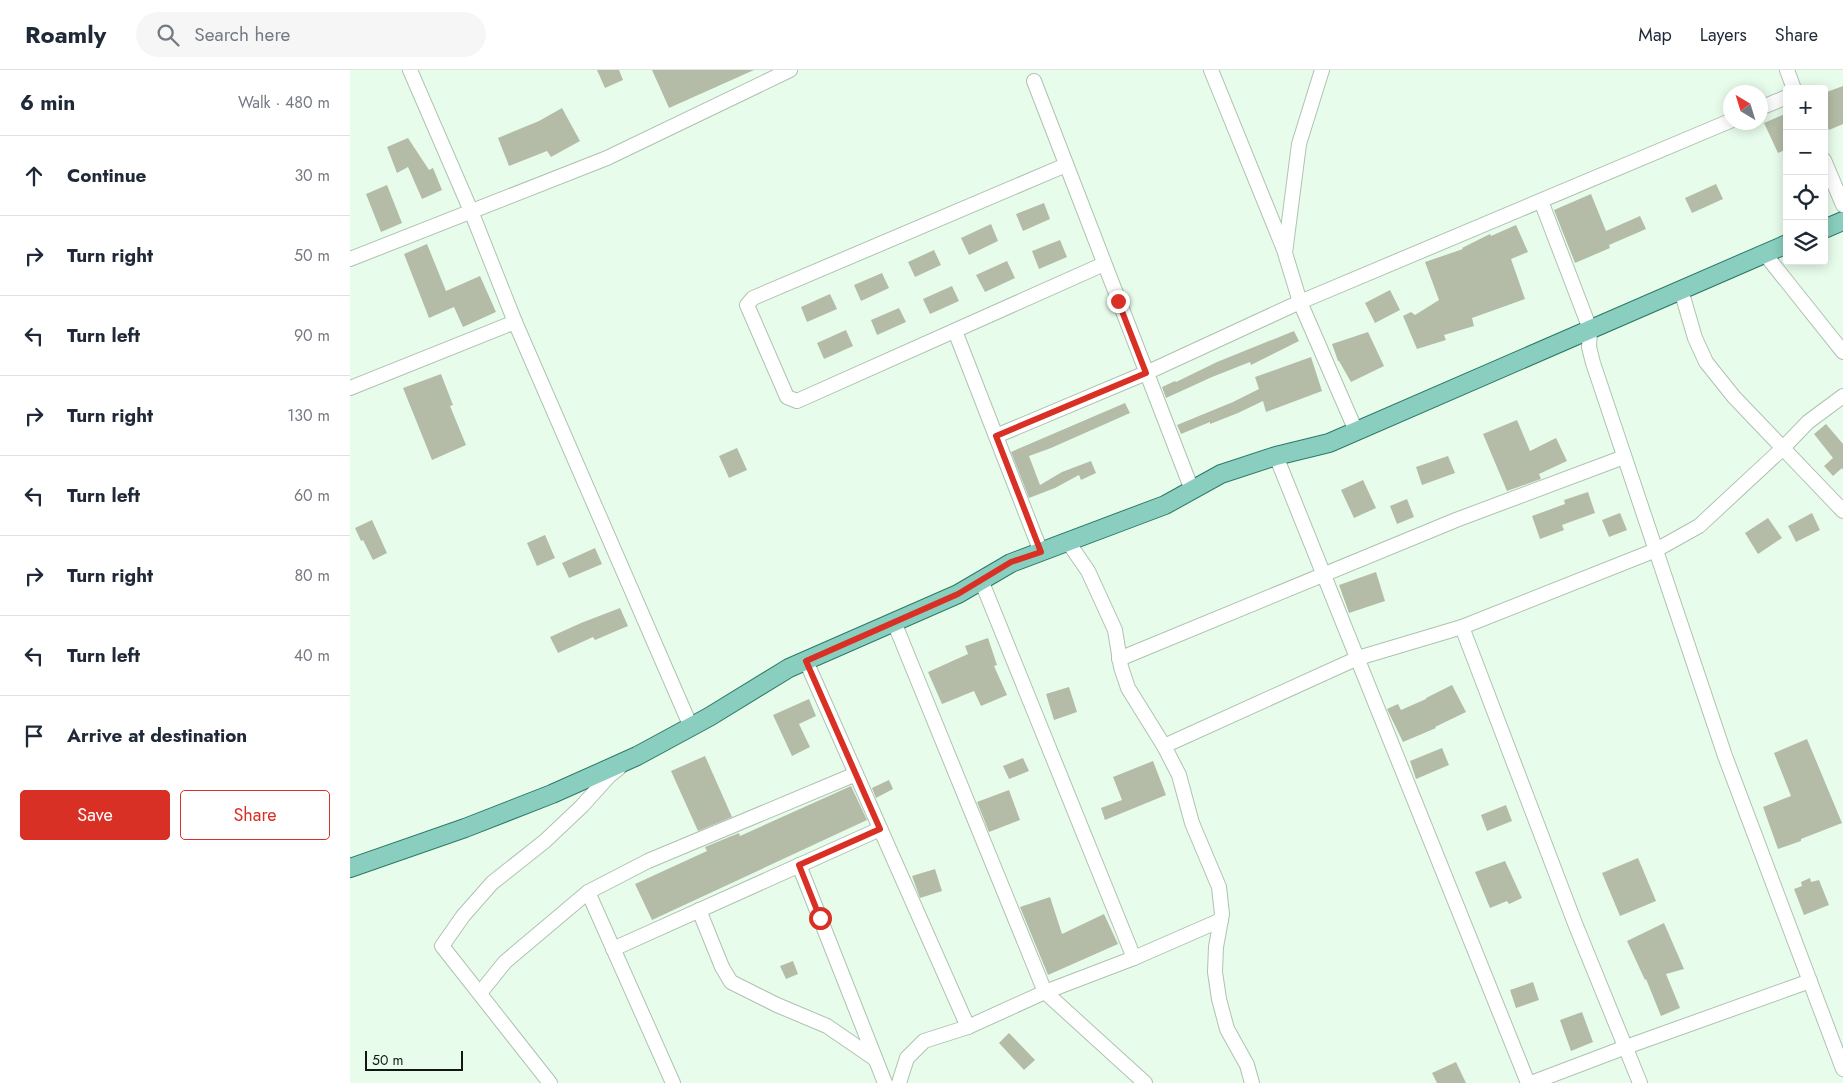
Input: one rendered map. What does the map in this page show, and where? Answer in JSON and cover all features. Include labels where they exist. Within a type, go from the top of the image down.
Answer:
[{"type":"main road","points":[[1828,227],[1843,221]]},
{"type":"main road","points":[[350,868],[465,828],[544,797],[637,756],[691,727],[789,668],[958,594],[1011,562],[1165,505],[1221,474],[1276,456],[1329,443],[1783,246]]},
{"type":"street","points":[[410,70],[471,211],[515,322],[691,727]]},
{"type":"street","points":[[350,259],[607,158],[790,70]]},
{"type":"street","points":[[1211,70],[1285,252],[1300,302],[1356,431]]},
{"type":"street","points":[[1285,252],[1299,144],[1322,70]]},
{"type":"street","points":[[1787,70],[1793,85]]},
{"type":"street","points":[[1034,81],[1192,490]]},
{"type":"street","points":[[1768,105],[1783,99]]},
{"type":"street","points":[[996,436],[1146,373],[1300,302],[1723,123]]},
{"type":"street","points":[[1066,165],[753,298],[747,305],[786,397],[797,401],[1104,264]]},
{"type":"street","points":[[1828,169],[1843,205]]},
{"type":"street","points":[[1541,201],[1590,329],[1590,348],[1593,363],[1725,756],[1843,1069]]},
{"type":"street","points":[[1764,253],[1843,352]]},
{"type":"street","points":[[1680,290],[1695,338],[1706,362],[1734,397],[1843,511]]},
{"type":"street","points":[[350,388],[515,322]]},
{"type":"street","points":[[955,331],[1041,552]]},
{"type":"street","points":[[1164,746],[1358,658],[1462,627],[1656,550],[1699,526],[1783,448],[1808,422],[1843,396]]},
{"type":"street","points":[[1276,456],[1530,1083],[1810,981]]},
{"type":"street","points":[[1119,659],[1456,520],[1624,457]]},
{"type":"street","points":[[1068,542],[1088,571],[1114,630],[1119,659],[1128,688],[1164,746],[1179,775],[1192,823],[1220,886],[1222,914],[1216,947],[1215,972],[1219,999],[1227,1029],[1247,1065],[1252,1083]]},
{"type":"street","points":[[981,580],[1134,958]]},
{"type":"street","points":[[894,622],[1045,992],[1145,1083]]},
{"type":"street","points":[[1462,627],[1572,917],[1640,1083]]},
{"type":"street","points":[[806,661],[968,1027]]},
{"type":"street","points":[[550,1083],[442,946],[463,916],[492,883],[544,841],[582,806],[609,776],[637,756]]},
{"type":"street","points":[[480,993],[505,962],[588,892],[648,860],[856,774]]},
{"type":"street","points":[[612,950],[880,829]]},
{"type":"street","points":[[799,865],[886,1083]]},
{"type":"street","points":[[588,892],[672,1083]]},
{"type":"street","points":[[699,910],[722,966],[731,982],[777,1005],[827,1026],[875,1059]]},
{"type":"street","points":[[899,1083],[907,1058],[924,1042],[968,1027],[1045,992],[1134,958],[1221,920]]},
{"type":"building","points":[[597,70],[619,70],[623,80],[605,88]]},
{"type":"building","points":[[652,70],[754,70],[669,108]]},
{"type":"building","points":[[1843,86],[1843,124],[1829,130],[1828,128],[1828,92]]},
{"type":"building","points":[[562,108],[580,141],[551,157],[547,151],[509,166],[498,138],[539,121]]},
{"type":"building","points":[[1783,115],[1783,151],[1778,153],[1767,130],[1768,121]]},
{"type":"building","points":[[408,138],[429,170],[433,168],[442,190],[422,199],[408,167],[397,173],[387,147]]},
{"type":"building","points":[[1716,184],[1723,199],[1692,213],[1685,198]]},
{"type":"building","points":[[387,185],[402,223],[381,232],[366,194]]},
{"type":"building","points":[[1591,194],[1606,231],[1640,216],[1646,229],[1609,245],[1610,248],[1575,263],[1554,210]]},
{"type":"building","points":[[1044,203],[1050,219],[1023,231],[1016,214]]},
{"type":"building","points":[[991,224],[998,241],[969,255],[961,238]]},
{"type":"building","points":[[1516,225],[1528,252],[1511,259],[1525,299],[1472,318],[1474,326],[1444,335],[1446,340],[1417,349],[1403,316],[1411,312],[1415,315],[1439,300],[1425,262],[1463,249],[1490,234],[1491,236]]},
{"type":"building","points":[[1060,240],[1067,257],[1039,269],[1032,251]]},
{"type":"building","points":[[427,244],[446,291],[480,276],[496,312],[463,327],[454,307],[429,318],[404,254]]},
{"type":"building","points":[[934,250],[941,265],[915,277],[908,262]]},
{"type":"building","points":[[1007,261],[1015,278],[985,292],[976,275]]},
{"type":"building","points":[[882,273],[889,288],[861,301],[854,285]]},
{"type":"building","points":[[952,286],[959,301],[930,314],[923,299]]},
{"type":"building","points":[[1390,290],[1400,310],[1375,323],[1365,303]]},
{"type":"building","points":[[830,294],[837,309],[807,322],[801,307]]},
{"type":"building","points":[[899,308],[906,322],[877,335],[871,320]]},
{"type":"building","points":[[846,330],[853,346],[824,359],[817,343]]},
{"type":"building","points":[[1294,331],[1299,341],[1251,365],[1250,362],[1166,398],[1162,387],[1217,362]]},
{"type":"building","points":[[1368,332],[1384,366],[1351,382],[1338,361],[1332,344]]},
{"type":"building","points":[[1311,357],[1322,391],[1266,412],[1263,401],[1238,413],[1181,434],[1177,425],[1259,389],[1255,377]]},
{"type":"building","points":[[441,374],[453,405],[450,406],[466,445],[432,460],[403,388]]},
{"type":"building","points":[[1125,403],[1130,413],[1029,456],[1040,485],[1062,472],[1091,461],[1096,473],[1081,480],[1079,475],[1055,488],[1029,498],[1011,452]]},
{"type":"building","points":[[1517,420],[1530,451],[1556,438],[1567,461],[1539,474],[1541,479],[1507,491],[1483,434]]},
{"type":"building","points":[[1826,424],[1843,444],[1843,470],[1842,468],[1833,476],[1824,466],[1833,458],[1814,434]]},
{"type":"building","points":[[737,448],[747,470],[729,478],[719,456]]},
{"type":"building","points":[[1448,456],[1455,473],[1422,485],[1416,467]]},
{"type":"building","points":[[1363,480],[1376,508],[1354,518],[1341,490]]},
{"type":"building","points":[[1588,492],[1595,513],[1562,525],[1564,530],[1540,539],[1532,516],[1565,504],[1564,500]]},
{"type":"building","points":[[1407,499],[1414,517],[1397,524],[1390,506]]},
{"type":"building","points":[[1620,513],[1627,530],[1609,537],[1602,520]]},
{"type":"building","points":[[1812,513],[1820,530],[1796,542],[1788,526]]},
{"type":"building","points":[[1768,518],[1782,538],[1758,554],[1745,533]]},
{"type":"building","points":[[372,520],[387,553],[373,560],[355,528]]},
{"type":"building","points":[[545,535],[555,558],[537,566],[527,543]]},
{"type":"building","points":[[595,548],[602,564],[569,578],[562,563]]},
{"type":"building","points":[[1376,572],[1385,601],[1349,613],[1339,585]]},
{"type":"building","points":[[620,608],[628,626],[595,640],[593,637],[558,653],[550,637]]},
{"type":"building","points":[[988,638],[997,665],[994,666],[1007,695],[981,706],[974,691],[942,704],[928,672],[968,654],[965,646]]},
{"type":"building","points":[[1452,685],[1466,712],[1436,728],[1403,742],[1387,709],[1398,704],[1401,710]]},
{"type":"building","points":[[1069,687],[1077,712],[1054,720],[1046,694]]},
{"type":"building","points":[[809,699],[816,716],[799,724],[810,747],[792,756],[773,715]]},
{"type":"building","points":[[1807,739],[1842,823],[1778,849],[1763,807],[1791,796],[1774,753]]},
{"type":"building","points":[[1442,748],[1449,765],[1416,779],[1410,761]]},
{"type":"building","points":[[705,756],[732,817],[698,831],[671,771]]},
{"type":"building","points":[[1023,758],[1029,771],[1009,779],[1003,766]]},
{"type":"building","points":[[1153,761],[1166,795],[1105,820],[1101,808],[1122,800],[1113,777]]},
{"type":"building","points":[[889,780],[893,789],[876,798],[872,788]]},
{"type":"building","points":[[851,786],[867,820],[652,920],[635,884],[707,851],[705,847],[739,833],[740,836]]},
{"type":"building","points":[[1009,790],[1020,820],[989,832],[977,802]]},
{"type":"building","points":[[1506,805],[1512,821],[1487,831],[1481,815]]},
{"type":"building","points":[[1638,858],[1656,901],[1620,916],[1602,873]]},
{"type":"building","points":[[1505,861],[1522,898],[1509,904],[1507,901],[1490,908],[1475,872]]},
{"type":"building","points":[[935,869],[942,891],[920,898],[912,876]]},
{"type":"building","points":[[1810,878],[1811,882],[1819,880],[1829,905],[1804,915],[1794,889],[1802,886],[1801,882]]},
{"type":"building","points":[[1050,897],[1062,934],[1104,914],[1118,944],[1048,975],[1020,907]]},
{"type":"building","points":[[1664,923],[1684,969],[1666,974],[1680,1008],[1661,1016],[1646,979],[1627,941]]},
{"type":"building","points":[[793,961],[798,974],[786,979],[780,966]]},
{"type":"building","points":[[1533,982],[1539,1000],[1516,1008],[1510,990]]},
{"type":"building","points":[[1582,1012],[1593,1042],[1571,1051],[1560,1020]]},
{"type":"building","points":[[1009,1033],[1035,1060],[1024,1070],[999,1043]]},
{"type":"building","points":[[1456,1062],[1466,1083],[1437,1083],[1432,1073]]},
{"type":"route","points":[[820,918],[799,865],[880,829],[806,661],[958,594],[1011,562],[1041,552],[996,436],[1146,373],[1118,301]]}]
